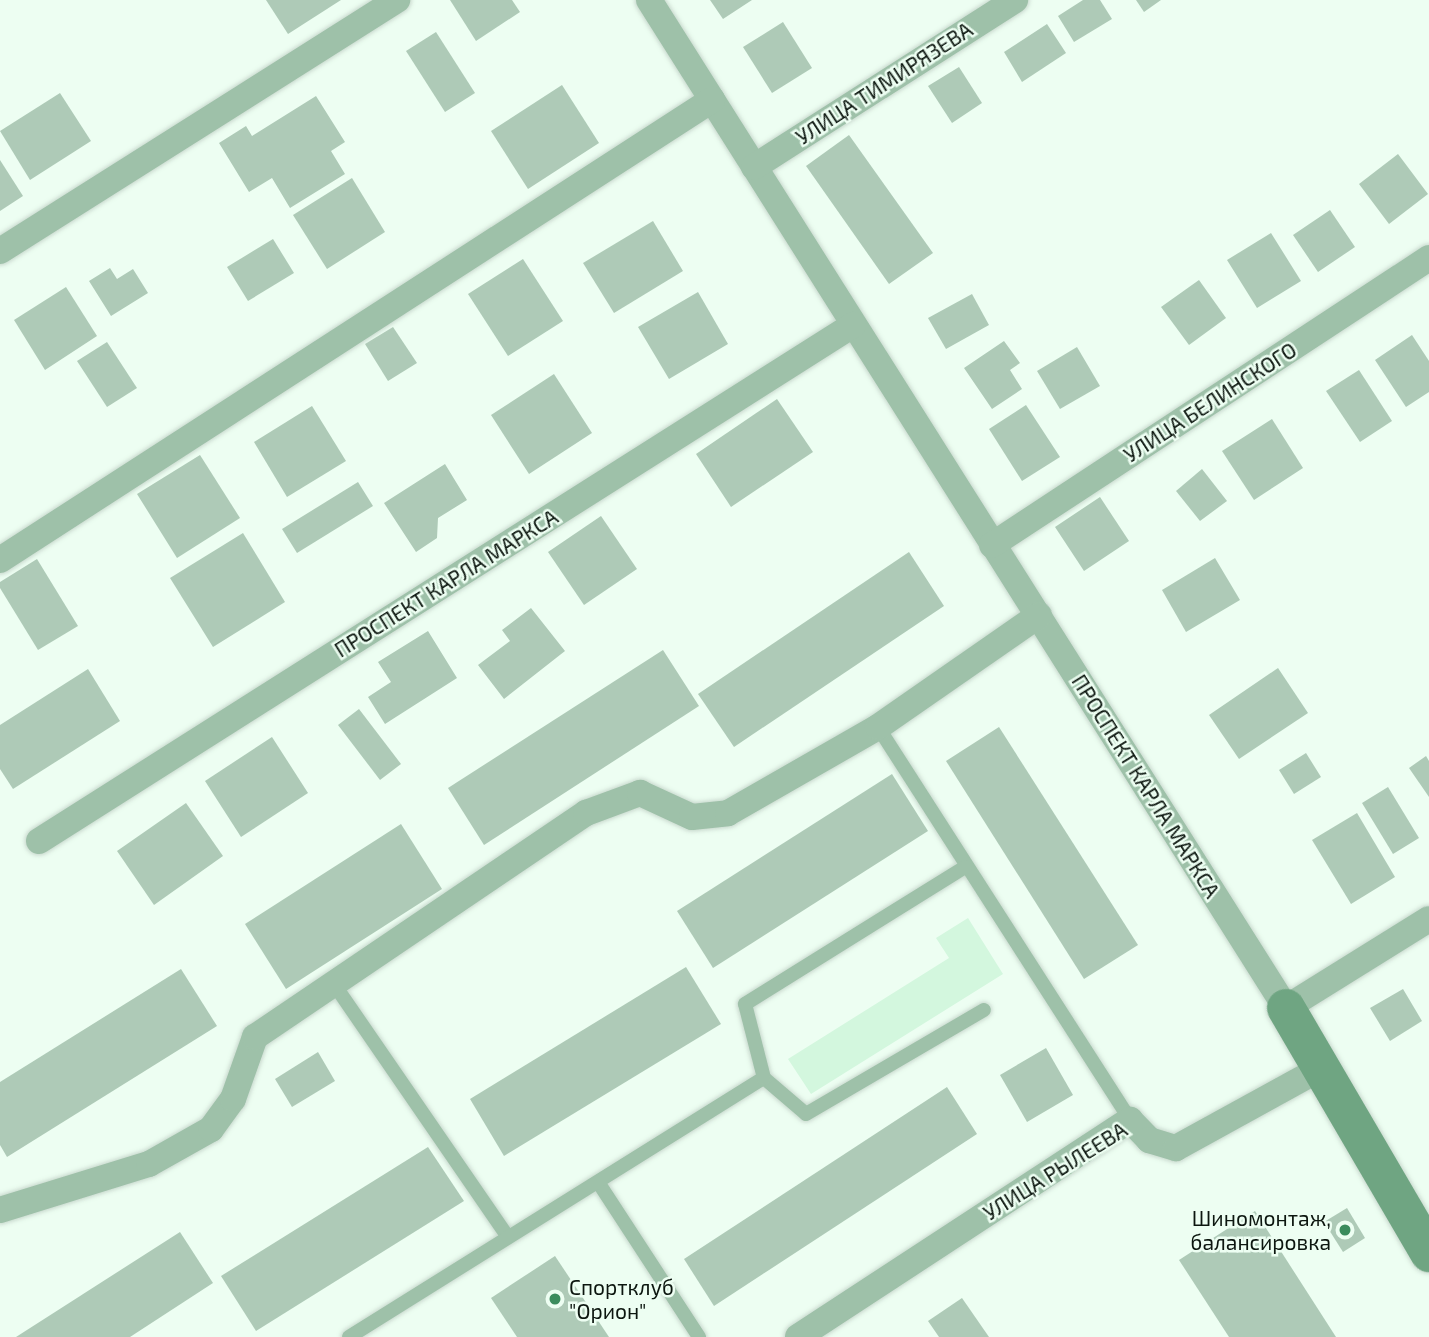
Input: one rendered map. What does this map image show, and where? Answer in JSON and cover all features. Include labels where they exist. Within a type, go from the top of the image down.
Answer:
[{"type":"street","points":[[0,251],[397,0]]},
{"type":"street","name":"ПРОСПЕКТ КАРЛА МАРКСА","points":[[649,0],[1286,1008],[1318,1070],[1429,1253]]},
{"type":"street","name":"УЛИЦА ТИМИРЯЗЕВА","points":[[754,167],[1014,0]]},
{"type":"street","points":[[0,560],[712,100]]},
{"type":"street","name":"УЛИЦА БЕЛИНСКОГО","points":[[992,545],[1429,258]]},
{"type":"street","name":"ПРОСПЕКТ КАРЛА МАРКСА","points":[[39,841],[853,325]]},
{"type":"street","points":[[0,1210],[149,1164],[211,1129],[233,1099],[255,1037],[586,813],[640,793],[692,817],[728,813],[878,727],[1039,615]]},
{"type":"street","points":[[1286,1008],[1429,919]]},
{"type":"street","name":"УЛИЦА РЫЛЕЕВА","points":[[798,1337],[1130,1120],[1149,1140],[1176,1148],[1318,1070]]},
{"type":"lane","points":[[878,727],[965,867],[1130,1120]]},
{"type":"lane","points":[[965,867],[746,1004],[764,1078],[806,1114],[985,1010]]},
{"type":"lane","points":[[334,984],[508,1237]]},
{"type":"lane","points":[[349,1337],[764,1078]]},
{"type":"lane","points":[[598,1182],[699,1337]]},
{"type":"shaded area","points":[[968,918],[1003,974],[811,1094],[788,1059],[949,958],[936,938]]},
{"type":"building","points":[[266,0],[341,0],[288,34]]},
{"type":"building","points":[[450,0],[512,0],[520,12],[476,41]]},
{"type":"building","points":[[710,0],[752,0],[723,19]]},
{"type":"building","points":[[1083,0],[1100,0],[1112,19],[1074,42],[1058,16]]},
{"type":"building","points":[[1136,0],[1161,0],[1144,12]]},
{"type":"building","points":[[783,22],[812,68],[772,93],[743,47]]},
{"type":"building","points":[[1047,24],[1066,53],[1022,82],[1004,52]]},
{"type":"building","points":[[436,32],[475,93],[445,112],[406,51]]},
{"type":"building","points":[[959,67],[982,103],[952,123],[928,86]]},
{"type":"building","points":[[562,85],[599,143],[528,189],[491,131]]},
{"type":"building","points":[[60,93],[91,141],[30,180],[0,131]]},
{"type":"building","points":[[316,96],[345,142],[331,151],[345,174],[290,208],[272,178],[249,192],[219,143],[246,126],[252,136]]},
{"type":"building","points":[[849,135],[933,253],[889,284],[806,166]]},
{"type":"building","points":[[1398,154],[1428,194],[1389,224],[1359,184]]},
{"type":"building","points":[[0,160],[23,196],[0,211]]},
{"type":"building","points":[[352,178],[385,232],[327,269],[293,215]]},
{"type":"building","points":[[1330,210],[1355,247],[1318,272],[1293,235]]},
{"type":"building","points":[[653,221],[683,271],[614,313],[583,263]]},
{"type":"building","points":[[1271,233],[1301,281],[1257,308],[1227,260]]},
{"type":"building","points":[[273,239],[294,273],[248,301],[227,267]]},
{"type":"building","points":[[523,259],[563,321],[508,356],[468,294]]},
{"type":"building","points":[[110,268],[117,279],[133,269],[148,293],[111,316],[89,281]]},
{"type":"building","points":[[1199,280],[1226,318],[1189,345],[1161,307]]},
{"type":"building","points":[[66,287],[97,336],[45,370],[14,320]]},
{"type":"building","points":[[698,292],[728,344],[669,379],[638,327]]},
{"type":"building","points":[[972,294],[989,325],[946,349],[928,318]]},
{"type":"building","points":[[393,327],[417,363],[388,381],[365,344]]},
{"type":"building","points":[[1412,335],[1429,361],[1429,392],[1406,407],[1375,360]]},
{"type":"building","points":[[1004,341],[1020,363],[1010,370],[1022,389],[992,409],[964,368]]},
{"type":"building","points":[[107,342],[137,388],[107,407],[77,361]]},
{"type":"building","points":[[1077,347],[1100,386],[1060,409],[1037,371]]},
{"type":"building","points":[[1359,370],[1392,421],[1360,442],[1326,391]]},
{"type":"building","points":[[554,374],[592,433],[529,474],[491,415]]},
{"type":"building","points":[[777,399],[813,452],[731,507],[696,454]]},
{"type":"building","points":[[1026,405],[1060,457],[1022,481],[989,429]]},
{"type":"building","points":[[312,406],[346,461],[287,497],[254,442]]},
{"type":"building","points":[[1272,419],[1303,468],[1254,500],[1222,451]]},
{"type":"building","points":[[200,455],[240,518],[177,558],[137,494]]},
{"type":"building","points":[[445,464],[467,500],[438,518],[437,538],[416,552],[384,503]]},
{"type":"building","points":[[1202,469],[1227,501],[1200,521],[1176,491]]},
{"type":"building","points":[[358,482],[373,506],[297,553],[282,529]]},
{"type":"building","points":[[1100,497],[1129,541],[1084,571],[1055,527]]},
{"type":"building","points":[[601,516],[637,569],[584,605],[548,552]]},
{"type":"building","points":[[243,533],[285,602],[213,647],[170,578]]},
{"type":"building","points":[[909,552],[944,606],[734,747],[698,694]]},
{"type":"building","points":[[1215,558],[1240,600],[1186,632],[1162,590]]},
{"type":"building","points":[[37,559],[78,626],[38,650],[0,588],[0,582]]},
{"type":"building","points":[[531,608],[565,651],[504,699],[478,665],[510,641],[502,630]]},
{"type":"building","points":[[428,631],[457,678],[385,724],[368,697],[391,682],[378,662]]},
{"type":"building","points":[[663,650],[699,706],[484,845],[448,788]]},
{"type":"building","points":[[1278,668],[1308,713],[1239,759],[1209,715]]},
{"type":"building","points":[[88,669],[120,721],[13,789],[0,769],[0,725]]},
{"type":"building","points":[[359,709],[401,764],[380,780],[338,725]]},
{"type":"building","points":[[999,727],[1138,945],[1084,979],[946,761]]},
{"type":"building","points":[[272,737],[308,793],[241,837],[205,781]]},
{"type":"building","points":[[1306,753],[1321,777],[1294,794],[1279,770]]},
{"type":"building","points":[[1426,756],[1429,761],[1429,797],[1409,768]]},
{"type":"building","points":[[892,774],[928,831],[713,968],[677,911]]},
{"type":"building","points":[[1388,787],[1419,838],[1393,854],[1362,803]]},
{"type":"building","points":[[186,803],[223,856],[154,905],[117,851]]},
{"type":"building","points":[[1357,813],[1395,877],[1351,904],[1312,840]]},
{"type":"building","points":[[401,824],[442,889],[286,989],[245,924]]},
{"type":"building","points":[[686,967],[721,1024],[504,1156],[470,1099]]},
{"type":"building","points":[[181,969],[217,1026],[7,1157],[0,1145],[0,1082]]},
{"type":"building","points":[[1403,989],[1422,1021],[1390,1041],[1370,1008]]},
{"type":"building","points":[[1046,1048],[1073,1095],[1027,1122],[1000,1075]]},
{"type":"building","points":[[318,1052],[335,1081],[292,1107],[275,1079]]},
{"type":"building","points":[[947,1087],[977,1134],[714,1306],[684,1259]]},
{"type":"building","points":[[428,1147],[464,1201],[256,1331],[221,1276]]},
{"type":"building","name":"Шиномонтаж, балансировка","points":[[1347,1208],[1365,1238],[1343,1252],[1324,1222]]},
{"type":"building","points":[[1255,1211],[1336,1337],[1229,1337],[1179,1260]]},
{"type":"building","points":[[180,1232],[213,1283],[130,1337],[16,1337]]},
{"type":"building","points":[[555,1256],[609,1337],[517,1337],[491,1298]]},
{"type":"building","points":[[962,1298],[989,1337],[939,1337],[928,1321]]},
{"type":"place","name":"Шиномонтаж, балансировка","points":[[1345,1230]]},
{"type":"place","name":"Спортклуб \"Орион\"","points":[[555,1299]]}]
